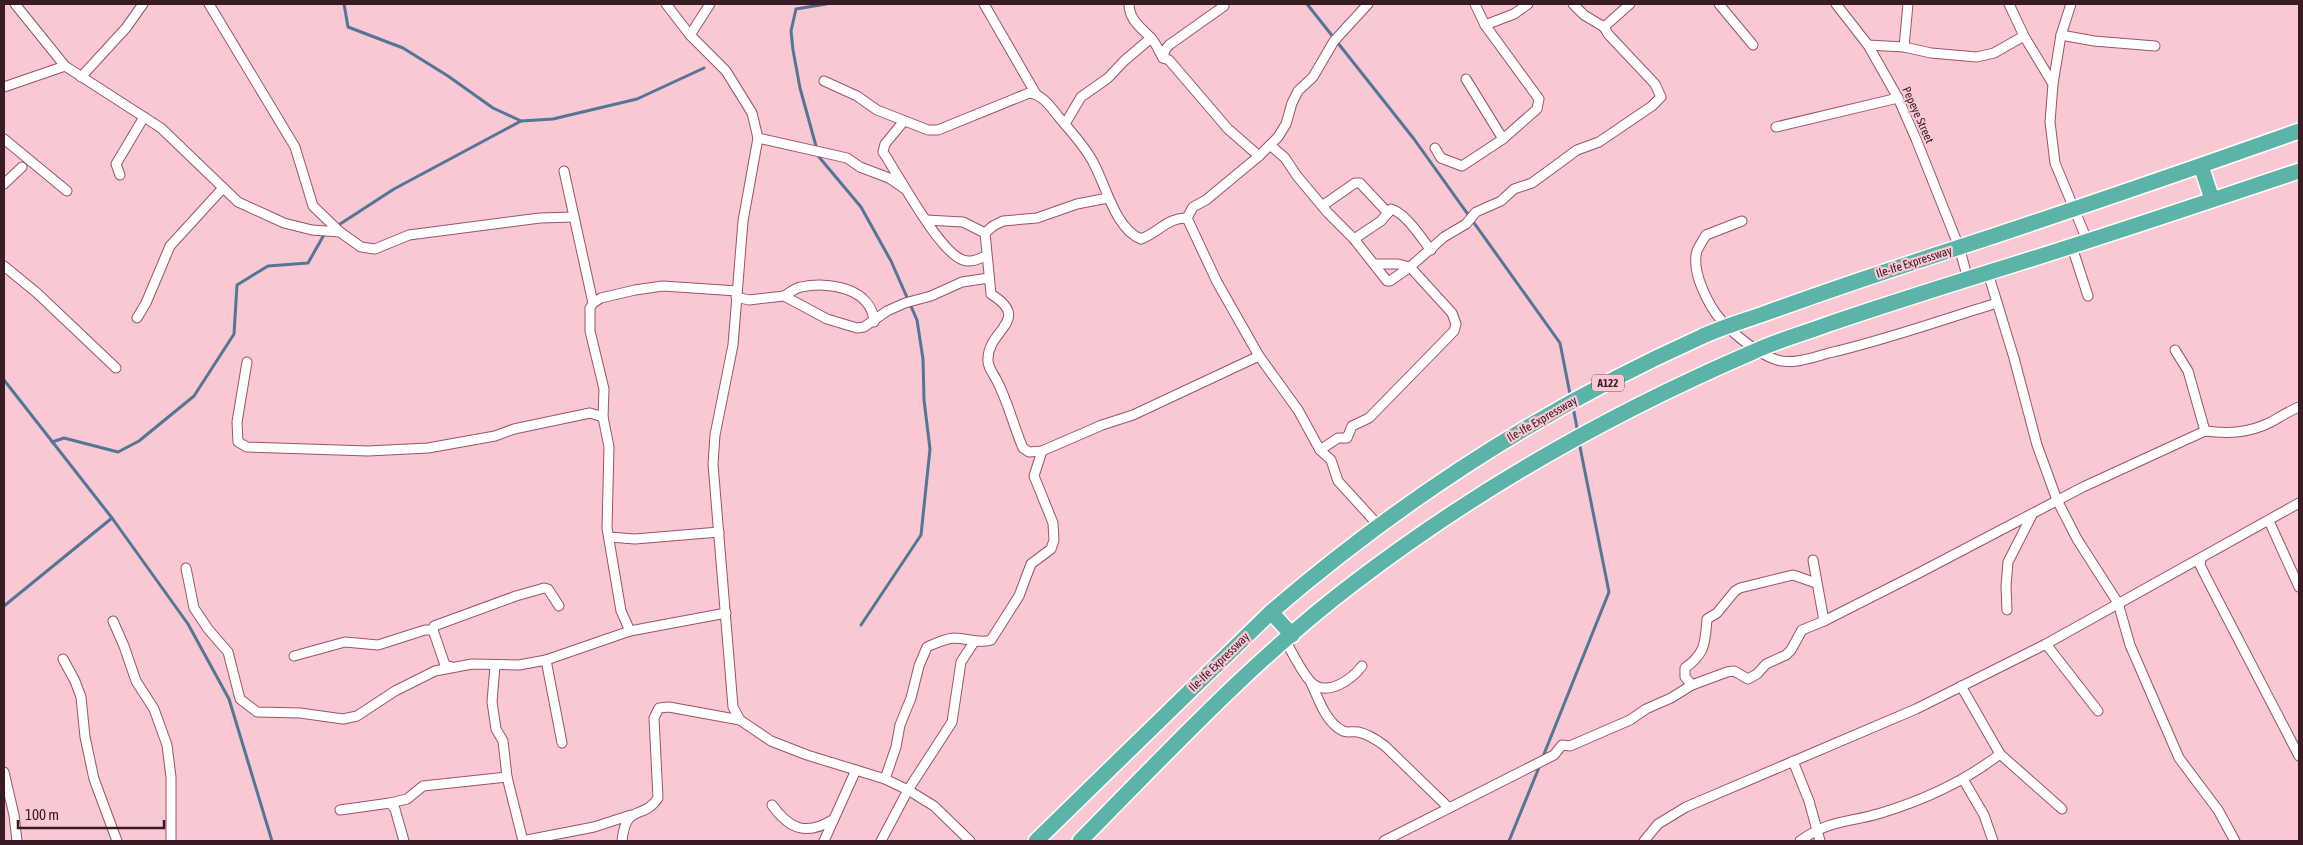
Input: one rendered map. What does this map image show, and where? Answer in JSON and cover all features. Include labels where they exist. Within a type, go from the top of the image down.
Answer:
[{"type":"highway","name":"Ile-Ife Expressway","points":[[1036,841],[1271,612],[1304,584],[1379,526],[1458,470],[1519,432],[1643,364],[1726,327],[1817,294],[2073,210],[2299,132]]},
{"type":"highway","points":[[2201,166],[2212,199]]},
{"type":"highway","points":[[1080,841],[1212,707],[1352,584],[1449,515],[1589,430],[1672,388],[1757,349],[2299,171]]},
{"type":"highway","points":[[1271,612],[1289,638]]},
{"type":"street","points":[[16,4],[64,66],[161,128],[238,202],[284,223],[312,230],[340,232]]},
{"type":"street","points":[[81,77],[126,28],[143,4]]},
{"type":"street","points":[[209,4],[295,147],[313,206],[340,232],[362,247],[375,248],[410,235],[540,218],[574,217]]},
{"type":"street","points":[[666,4],[690,35],[731,78],[752,112],[758,138],[743,221],[733,345],[715,435],[713,464],[733,707],[740,720]]},
{"type":"street","points":[[690,35],[710,4]]},
{"type":"street","points":[[984,4],[1036,94],[1048,104],[1065,124],[1094,163],[1108,198],[1128,231],[1141,239],[1149,236],[1172,219],[1187,218]]},
{"type":"street","points":[[1129,4],[1129,13],[1141,31],[1151,38],[1163,58],[1170,60],[1228,129],[1259,156]]},
{"type":"street","points":[[1187,218],[1193,206],[1206,200],[1270,145],[1286,124],[1292,103],[1298,91],[1313,77],[1334,41],[1368,4]]},
{"type":"street","points":[[1435,148],[1441,158],[1462,166],[1503,139],[1537,109],[1539,99],[1486,25],[1475,4]]},
{"type":"street","points":[[1486,25],[1514,14],[1528,4]]},
{"type":"street","points":[[1270,145],[1285,158],[1322,206],[1376,264],[1387,281],[1390,281],[1431,250],[1444,237],[1466,224],[1476,212],[1500,201],[1514,189],[1532,183],[1577,150],[1599,142],[1652,106],[1660,97],[1655,84],[1608,34],[1604,27],[1584,15],[1573,4]]},
{"type":"street","points":[[1604,27],[1630,4]]},
{"type":"street","points":[[1719,4],[1753,45]]},
{"type":"street","name":"Pepeye Street","points":[[1836,4],[1868,45],[1898,98],[1959,248],[1968,279]]},
{"type":"street","points":[[1904,47],[1908,4]]},
{"type":"street","points":[[2009,4],[2024,36],[2053,84]]},
{"type":"street","points":[[2071,4],[2061,35],[2053,84],[2050,122],[2055,163],[2087,240]]},
{"type":"street","points":[[1163,58],[1165,50],[1169,45],[1224,6]]},
{"type":"street","points":[[2061,35],[2094,41],[2155,46]]},
{"type":"street","points":[[1868,45],[1904,47],[1931,53],[1977,57],[1994,53],[2024,36]]},
{"type":"street","points":[[1065,124],[1081,97],[1108,78],[1124,61],[1151,38]]},
{"type":"street","points":[[4,87],[64,66]]},
{"type":"street","points":[[1466,79],[1503,139]]},
{"type":"street","points":[[824,81],[857,96],[877,110],[928,130],[938,130],[1029,93],[1036,94]]},
{"type":"street","points":[[1776,127],[1898,98]]},
{"type":"street","points":[[120,175],[116,164],[144,118]]},
{"type":"street","points":[[904,121],[885,144],[883,152],[926,220],[950,253],[970,262],[986,256]]},
{"type":"street","points":[[758,138],[847,158],[860,167],[889,178],[908,190]]},
{"type":"street","points":[[4,139],[67,191]]},
{"type":"street","points":[[4,184],[22,167]]},
{"type":"street","points":[[889,178],[894,169]]},
{"type":"street","points":[[564,171],[593,303],[589,317],[590,330],[604,389],[603,417],[609,447],[607,528],[621,611],[630,631]]},
{"type":"street","points":[[1322,206],[1355,183],[1360,184],[1388,213]]},
{"type":"street","points":[[137,318],[146,303],[170,246],[223,188]]},
{"type":"street","points":[[1108,198],[1077,204],[1037,218],[1002,221],[985,234],[991,294],[1007,307],[1009,316],[1008,322],[996,337],[988,355],[988,365],[1006,396],[1023,448],[1029,452],[1042,451],[1102,424],[1133,415],[1259,356]]},
{"type":"street","points":[[1354,239],[1381,221],[1391,209],[1396,211],[1431,250]]},
{"type":"street","points":[[1187,218],[1216,282],[1259,356],[1298,410],[1320,450],[1331,460],[1338,481],[1379,526]]},
{"type":"street","points":[[926,220],[963,222],[985,234]]},
{"type":"street","points":[[1742,222],[1706,235],[1696,252],[1696,270],[1708,301],[1716,316],[1726,327],[1757,349],[1778,360],[1799,360],[1877,341],[1997,303]]},
{"type":"street","points":[[2072,247],[2088,296]]},
{"type":"street","points":[[1320,450],[1338,438],[1347,438],[1352,426],[1369,418],[1454,331],[1456,324],[1452,313],[1410,267],[1376,264]]},
{"type":"street","points":[[4,266],[37,292],[116,368]]},
{"type":"street","points":[[1988,273],[2014,358],[2037,445],[2057,500],[2077,539],[2118,603],[2130,645],[2179,758],[2218,810],[2234,841]]},
{"type":"street","points":[[784,296],[827,319],[850,326],[864,327],[874,322],[887,311],[905,303],[932,296],[962,282],[989,278]]},
{"type":"street","points":[[593,303],[601,298],[663,286],[736,294],[749,300],[784,296],[799,287],[825,284],[854,292],[866,300],[873,312],[874,322]]},
{"type":"street","points":[[2175,350],[2188,371],[2205,431]]},
{"type":"street","points":[[247,362],[238,422],[238,442],[247,447],[368,451],[428,448],[495,436],[514,429],[590,413],[603,417]]},
{"type":"street","points":[[1384,841],[1554,755],[1562,745],[1570,746],[1630,720],[1646,709],[1671,698],[1692,685],[1727,672],[1734,672],[1748,678],[1756,674],[1766,664],[1786,656],[1802,630],[1824,621],[2032,515],[2057,500],[2205,431],[2226,434],[2245,432],[2269,423],[2299,407]]},
{"type":"street","points":[[885,779],[896,746],[900,725],[911,698],[927,647],[942,640],[956,638],[974,642],[992,640],[1019,596],[1031,564],[1051,549],[1054,540],[1053,523],[1034,476],[1042,451]]},
{"type":"street","points":[[1644,841],[1658,824],[1686,807],[1916,709],[2046,644],[2299,503]]},
{"type":"street","points":[[2007,610],[2008,562],[2032,515]]},
{"type":"street","points":[[2268,520],[2299,587]]},
{"type":"street","points":[[609,538],[635,539],[719,532]]},
{"type":"street","points":[[2201,559],[2200,565],[2299,756]]},
{"type":"street","points":[[1813,560],[1824,621]]},
{"type":"street","points":[[186,568],[194,608],[208,629],[228,652],[240,699],[257,712],[300,713],[343,719],[357,716],[395,691],[435,671],[472,664],[495,666],[519,665],[546,660],[630,631],[726,613]]},
{"type":"street","points":[[1692,685],[1685,677],[1685,668],[1701,652],[1707,638],[1706,619],[1717,613],[1735,591],[1793,575],[1816,583]]},
{"type":"street","points":[[433,630],[434,626],[544,588],[548,589],[560,606]]},
{"type":"street","points":[[113,622],[136,681],[154,709],[167,746],[171,777],[170,841]]},
{"type":"street","points":[[294,656],[345,642],[378,645],[425,630],[433,630]]},
{"type":"street","points":[[433,630],[446,665],[452,667]]},
{"type":"street","points":[[1289,638],[1326,716],[1344,732],[1357,732],[1374,738],[1386,746],[1449,808]]},
{"type":"street","points":[[882,841],[908,790],[952,722],[961,662],[974,642]]},
{"type":"street","points":[[2046,644],[2098,712]]},
{"type":"street","points":[[63,658],[75,680],[80,697],[85,737],[94,778],[117,841]]},
{"type":"street","points":[[546,660],[562,743]]},
{"type":"street","points":[[495,666],[492,702],[496,729],[503,741],[507,777],[523,841],[559,838],[631,815],[654,805],[658,798],[654,718],[659,708],[669,707],[740,720],[771,740],[807,756],[885,779],[934,806],[970,841]]},
{"type":"street","points":[[1311,683],[1319,688],[1338,685],[1353,677],[1362,666]]},
{"type":"street","points":[[1961,686],[2000,754],[2062,809]]},
{"type":"street","points":[[718,716],[733,707]]},
{"type":"street","points":[[1800,841],[1817,829],[1848,819],[1857,819],[1895,808],[1963,779],[2000,754]]},
{"type":"street","points":[[1793,761],[1809,801],[1820,841]]},
{"type":"street","points":[[824,841],[856,770]]},
{"type":"street","points":[[4,772],[14,814],[17,841]]},
{"type":"street","points":[[340,810],[407,799],[423,786],[507,777]]},
{"type":"street","points":[[1963,779],[1984,815],[1993,841]]},
{"type":"street","points":[[390,803],[395,809],[404,841]]},
{"type":"street","points":[[772,805],[780,817],[806,830],[819,828],[834,819]]},
{"type":"street","points":[[622,841],[626,821],[631,815]]},
{"type":"waterway","points":[[344,4],[348,27],[403,48],[448,76],[493,108],[521,121]]},
{"type":"waterway","points":[[826,4],[796,9],[791,31],[800,88],[819,157],[861,207],[891,261],[917,320],[923,359],[924,400],[930,449],[921,535],[861,625]]},
{"type":"waterway","points":[[1307,4],[1414,139],[1560,343],[1571,399]]},
{"type":"waterway","points":[[337,226],[394,189],[521,121],[553,119],[637,99],[704,68]]},
{"type":"waterway","points":[[52,442],[64,438],[118,452],[139,441],[194,396],[234,334],[237,285],[268,266],[308,263],[325,233]]},
{"type":"waterway","points":[[4,380],[112,518],[188,624],[229,699],[272,841]]},
{"type":"waterway","points":[[1573,407],[1578,433]]},
{"type":"waterway","points":[[1542,759],[1609,592],[1579,442]]},
{"type":"waterway","points":[[4,606],[112,518]]},
{"type":"waterway","points":[[1509,841],[1540,765]]}]
